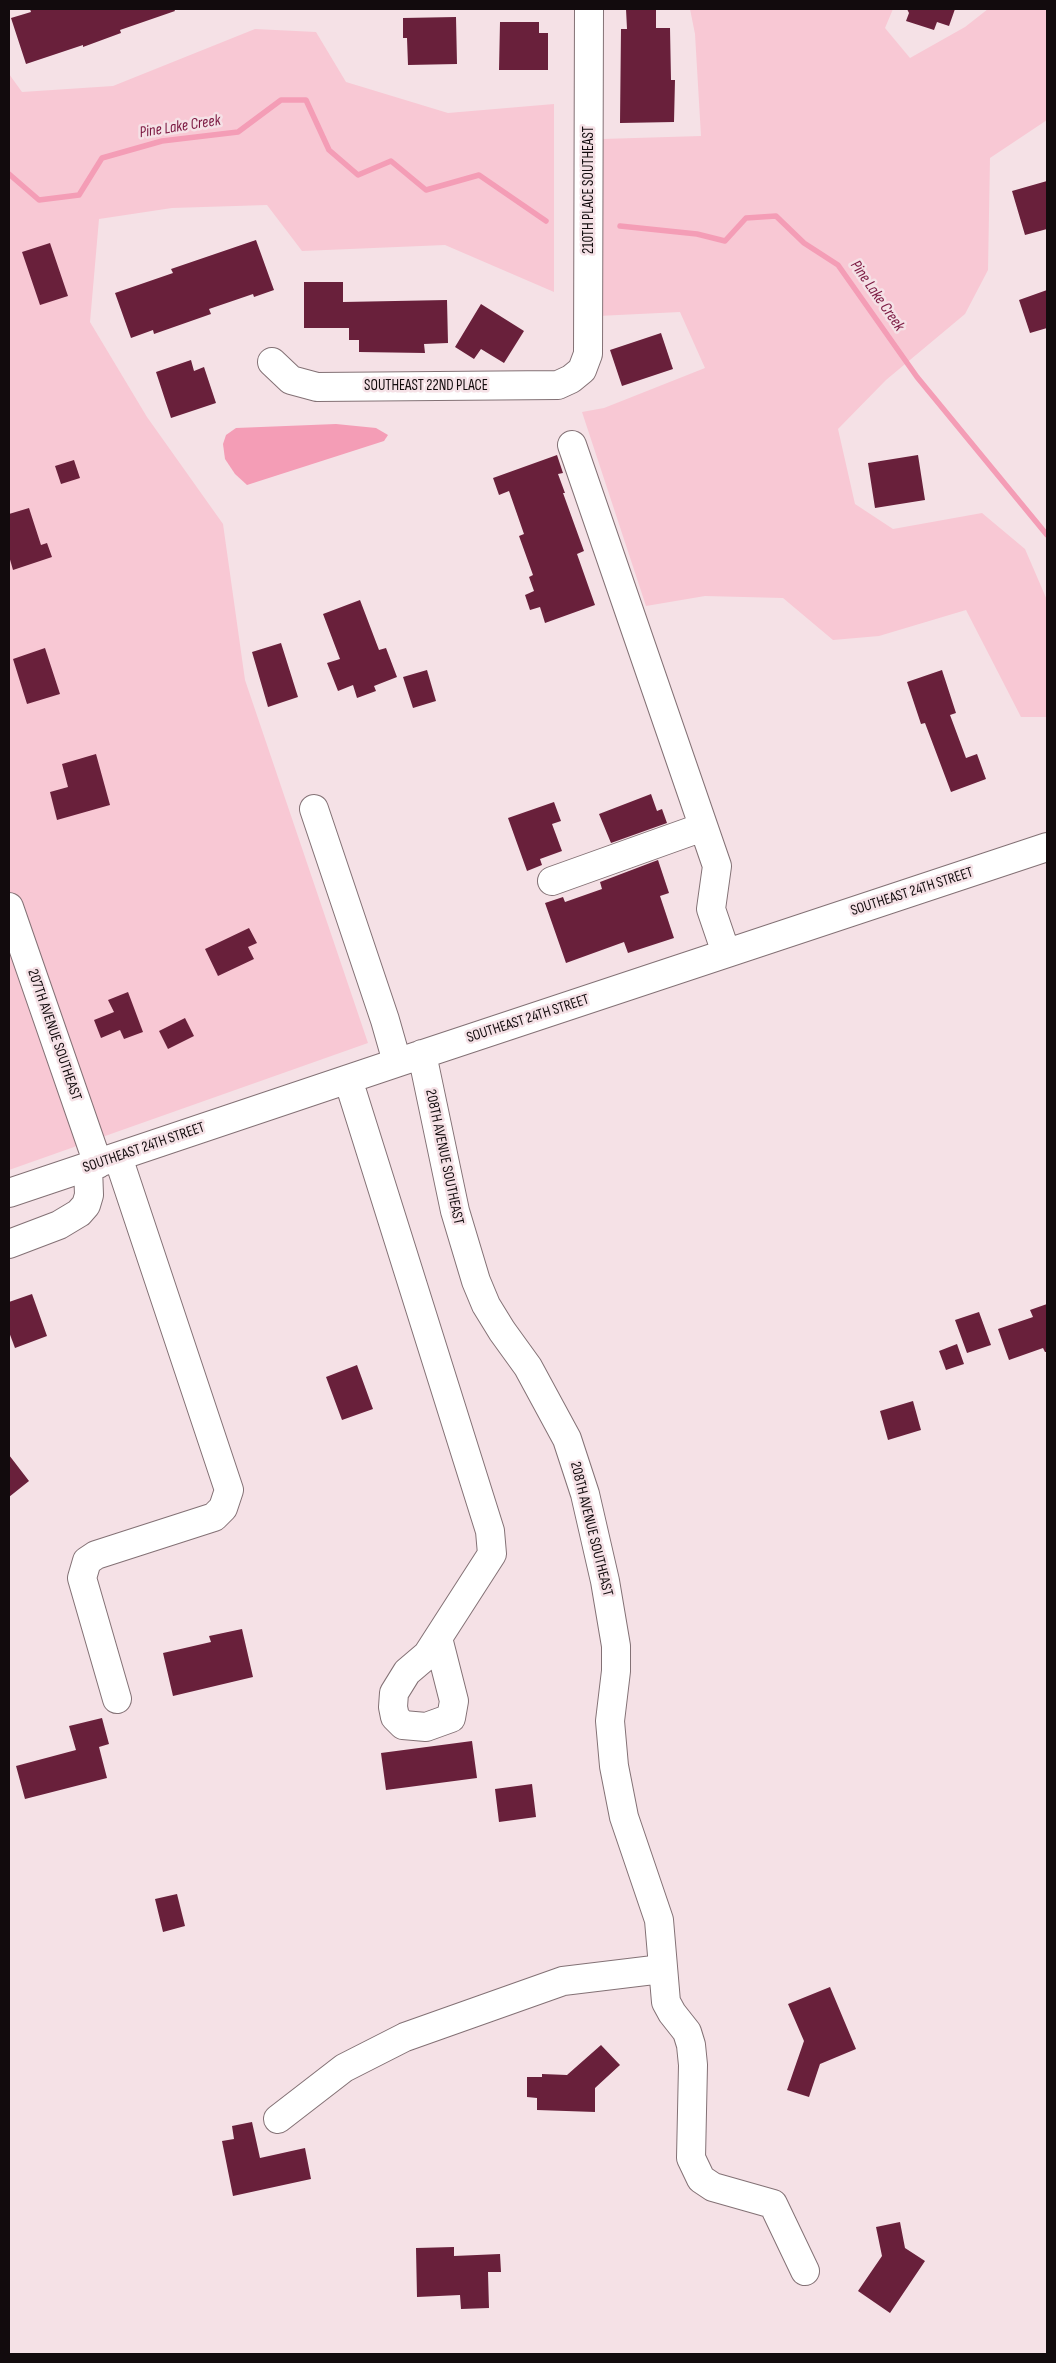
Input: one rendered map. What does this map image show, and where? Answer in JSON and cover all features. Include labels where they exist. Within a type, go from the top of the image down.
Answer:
[{"type":"street","name":"210TH PLACE SOUTHEAST","points":[[582,370],[588,354],[589,9]]},
{"type":"street","name":"SOUTHEAST 22ND PLACE","points":[[272,362],[291,380],[317,387],[558,386],[572,379],[582,370]]},
{"type":"street","points":[[572,445],[717,866],[711,909],[726,953]]},
{"type":"street","points":[[314,809],[385,1020],[396,1062]]},
{"type":"street","points":[[552,881],[703,827]]},
{"type":"street","name":"SOUTHEAST 24TH STREET","points":[[9,1193],[396,1062],[1047,847]]},
{"type":"street","name":"207TH AVENUE SOUTHEAST","points":[[9,907],[102,1163],[230,1490],[223,1508],[214,1517],[96,1555],[87,1560],[82,1578],[118,1699]]},
{"type":"street","name":"208TH AVENUE SOUTHEAST","points":[[422,1054],[458,1220],[476,1281],[486,1305],[528,1367],[563,1431],[585,1494],[605,1581],[616,1646],[616,1671],[610,1721],[614,1766],[624,1817],[659,1920],[666,2002],[686,2032],[691,2045],[693,2065],[691,2158],[701,2179],[713,2187],[773,2204],[805,2271]]},
{"type":"street","points":[[348,1079],[490,1531],[492,1554],[438,1638]]},
{"type":"street","points":[[9,1244],[59,1225],[80,1213],[86,1205],[88,1195],[102,1163]]},
{"type":"street","points":[[278,2119],[344,2068],[405,2037],[563,1981],[662,1969]]},
{"type":"shaded area","points":[[690,9],[893,9],[885,28],[910,58],[965,27],[988,9],[1047,9],[1047,120],[990,158],[988,270],[965,314],[886,380],[838,429],[855,504],[893,529],[982,513],[1025,549],[1047,600],[1047,717],[1021,717],[966,610],[879,636],[833,640],[783,598],[705,596],[646,606],[582,412],[604,408],[705,368],[680,312],[598,316],[602,139],[701,136],[695,34]]},
{"type":"shaded area","points":[[255,29],[316,32],[346,82],[448,113],[554,104],[554,292],[445,245],[302,251],[267,205],[172,208],[99,219],[90,322],[147,417],[223,524],[245,680],[368,1043],[9,1170],[9,74],[22,92],[113,86]]},
{"type":"shaded area","points":[[336,424],[376,428],[388,435],[384,441],[247,485],[235,474],[225,459],[223,444],[226,435],[236,428]]},
{"type":"building","points":[[30,9],[174,9],[175,11],[120,30],[121,33],[83,47],[83,45],[26,64],[11,18],[31,12]]},
{"type":"building","points":[[626,9],[656,9],[656,28],[670,28],[671,80],[675,80],[674,122],[620,123],[621,29],[627,29]]},
{"type":"building","points":[[907,9],[955,9],[949,26],[937,22],[934,30],[906,21],[909,13]]},
{"type":"building","points":[[456,17],[457,64],[408,65],[407,38],[403,38],[403,18]]},
{"type":"building","points":[[500,22],[539,22],[539,33],[548,33],[548,70],[499,70]]},
{"type":"building","points":[[1047,181],[1047,229],[1025,235],[1012,191]]},
{"type":"building","points":[[256,240],[274,290],[254,297],[253,294],[209,309],[211,314],[154,334],[153,330],[131,338],[115,293],[173,273],[171,269]]},
{"type":"building","points":[[50,243],[68,296],[40,305],[22,252]]},
{"type":"building","points":[[304,282],[343,282],[343,302],[447,300],[448,343],[424,344],[425,353],[359,352],[359,340],[349,340],[349,328],[304,328]]},
{"type":"building","points":[[1047,290],[1047,328],[1030,333],[1019,300]]},
{"type":"building","points":[[481,304],[524,331],[504,363],[481,349],[474,359],[455,347]]},
{"type":"building","points":[[661,333],[673,369],[622,386],[610,350]]},
{"type":"building","points":[[191,360],[194,371],[204,367],[216,403],[171,418],[156,372]]},
{"type":"building","points":[[557,455],[563,473],[558,474],[565,493],[563,493],[584,551],[577,554],[595,605],[545,623],[540,607],[530,610],[525,595],[534,591],[529,577],[533,575],[519,536],[524,534],[509,491],[499,495],[493,478]]},
{"type":"building","points":[[918,455],[925,500],[875,508],[868,463]]},
{"type":"building","points":[[74,460],[80,478],[61,484],[55,466]]},
{"type":"building","points":[[29,508],[41,545],[47,543],[52,557],[13,570],[9,556],[9,514]]},
{"type":"building","points":[[360,600],[379,650],[386,648],[397,677],[374,686],[376,691],[357,698],[353,685],[338,691],[327,663],[340,659],[323,614]]},
{"type":"building","points":[[281,643],[298,697],[268,707],[252,652]]},
{"type":"building","points":[[45,648],[60,694],[27,704],[13,659]]},
{"type":"building","points":[[427,670],[436,701],[413,708],[403,677]]},
{"type":"building","points":[[942,670],[956,713],[950,715],[966,758],[977,754],[986,779],[951,792],[925,723],[921,724],[907,682]]},
{"type":"building","points":[[96,754],[110,805],[57,820],[50,792],[68,787],[62,764]]},
{"type":"building","points":[[651,794],[657,811],[662,809],[667,823],[611,843],[599,814]]},
{"type":"building","points":[[554,802],[561,821],[552,824],[562,851],[540,859],[542,865],[527,871],[508,818]]},
{"type":"building","points":[[658,860],[669,893],[660,896],[674,938],[628,953],[624,942],[566,963],[545,903],[563,897],[565,902],[602,889],[600,882]]},
{"type":"building","points":[[249,928],[257,943],[248,947],[254,959],[218,976],[205,949]]},
{"type":"building","points":[[128,992],[143,1032],[124,1039],[120,1030],[101,1038],[94,1020],[114,1012],[108,1000]]},
{"type":"building","points":[[185,1018],[194,1036],[168,1049],[159,1031]]},
{"type":"building","points":[[32,1294],[47,1336],[15,1348],[9,1332],[9,1302]]},
{"type":"building","points":[[1047,1304],[1047,1352],[1043,1348],[1009,1360],[998,1329],[1033,1317],[1030,1310]]},
{"type":"building","points":[[979,1312],[991,1345],[967,1353],[955,1320]]},
{"type":"building","points":[[957,1344],[964,1364],[946,1370],[939,1351]]},
{"type":"building","points":[[357,1365],[373,1409],[342,1420],[326,1377]]},
{"type":"building","points":[[913,1401],[921,1430],[888,1440],[880,1411]]},
{"type":"building","points":[[9,1455],[29,1481],[9,1497]]},
{"type":"building","points":[[242,1629],[253,1677],[173,1696],[163,1653],[211,1642],[209,1636]]},
{"type":"building","points":[[102,1718],[109,1744],[99,1747],[107,1778],[25,1799],[16,1766],[76,1750],[69,1726]]},
{"type":"building","points":[[472,1741],[477,1778],[386,1790],[381,1753]]},
{"type":"building","points":[[532,1784],[536,1817],[499,1822],[495,1789]]},
{"type":"building","points":[[177,1894],[185,1926],[163,1932],[155,1899]]},
{"type":"building","points":[[830,1987],[856,2049],[820,2064],[809,2097],[787,2090],[804,2041],[788,2004]]},
{"type":"building","points":[[601,2045],[620,2065],[595,2088],[595,2112],[537,2110],[537,2098],[527,2097],[527,2077],[542,2077],[542,2074],[567,2075]]},
{"type":"building","points":[[252,2122],[260,2158],[305,2148],[311,2179],[233,2196],[222,2141],[234,2139],[232,2126]]},
{"type":"building","points":[[900,2222],[905,2248],[925,2261],[890,2313],[858,2291],[882,2256],[876,2227]]},
{"type":"building","points":[[454,2247],[454,2256],[500,2254],[501,2272],[488,2272],[489,2308],[461,2309],[460,2295],[417,2297],[416,2248]]},
{"type":"waterway","name":"Pine Lake Creek","points":[[9,174],[39,200],[79,195],[102,158],[162,141],[238,132],[281,100],[306,100],[329,150],[358,175],[391,161],[426,190],[479,175],[546,221]]},
{"type":"waterway","name":"Pine Lake Creek","points":[[620,226],[697,234],[725,241],[746,218],[776,216],[804,243],[838,265],[917,377],[1047,535]]}]
